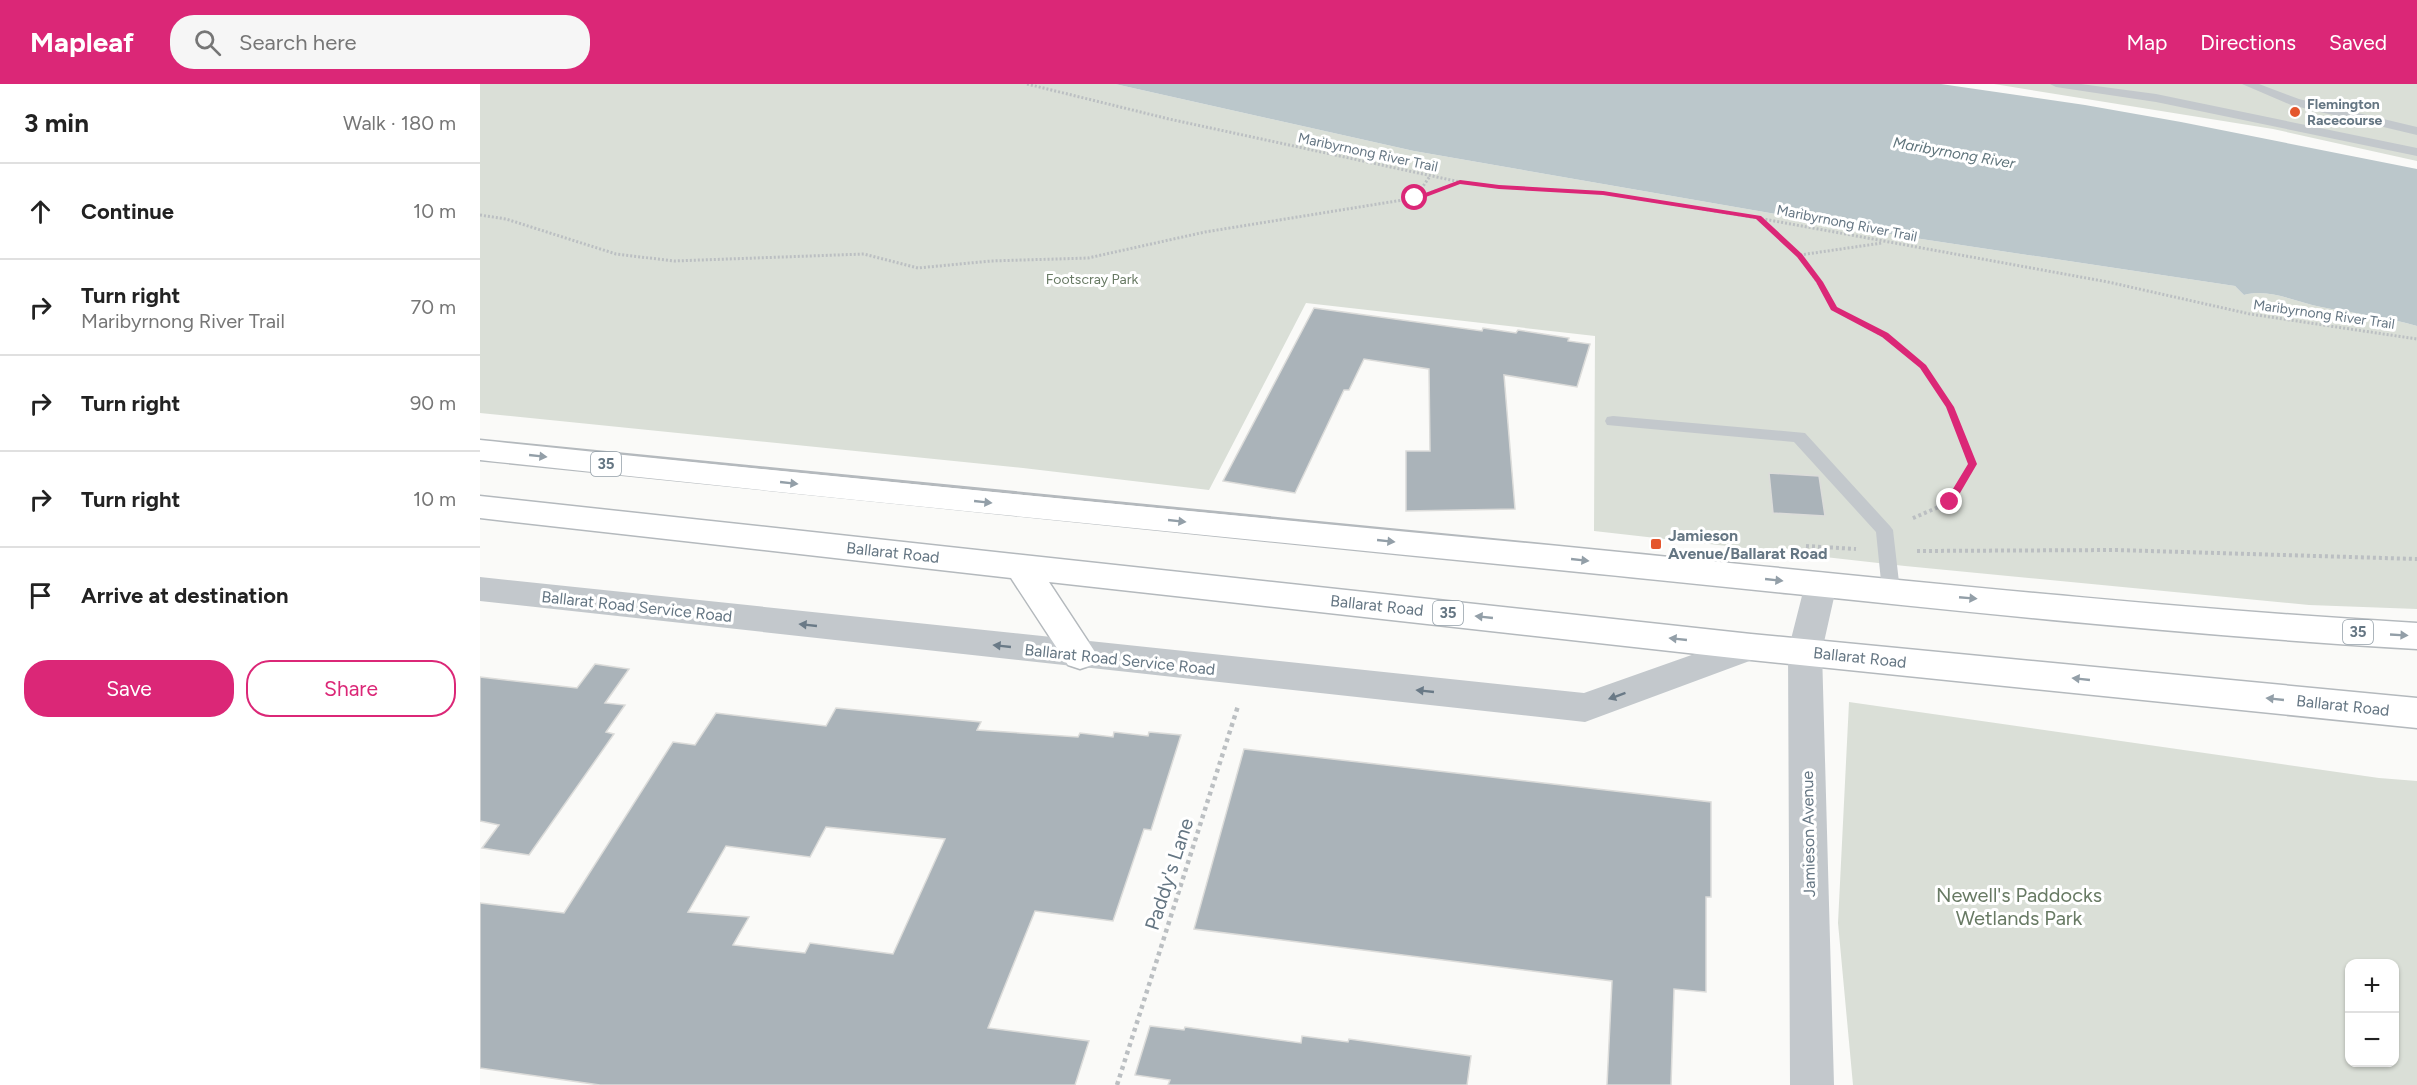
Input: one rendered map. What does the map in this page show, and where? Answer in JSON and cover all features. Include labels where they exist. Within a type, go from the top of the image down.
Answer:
[{"type":"highway","name":"35","points":[[480,450],[1891,591],[2299,629],[2417,636]]},
{"type":"highway","name":"Ballarat Road","points":[[480,507],[1751,647],[2417,713]]},
{"type":"highway","points":[[1021,566],[1080,655]]},
{"type":"street","name":"Jamieson Avenue","points":[[1812,1085],[1805,651],[1821,584]]},
{"type":"street","name":"Ballarat Road Service Road","points":[[480,589],[1585,708],[1751,647]]},
{"type":"lane","points":[[2056,84],[2156,98],[2417,152]]},
{"type":"lane","points":[[2248,84],[2295,102],[2417,131]]},
{"type":"lane","points":[[1613,422],[1799,437],[1884,530],[1891,591]]},
{"type":"path","name":"Maribyrnong River Trail","points":[[1027,84],[1135,111],[1460,182],[1511,188],[1603,193],[1758,218],[2108,282],[2250,314],[2417,339]]},
{"type":"path","points":[[1415,198],[1430,176]]},
{"type":"path","points":[[480,215],[506,219],[616,254],[674,261],[864,254],[918,268],[991,261],[1088,258],[1205,232],[1415,198],[1460,182]]},
{"type":"path","points":[[1758,218],[1800,255],[1834,308],[1885,335],[1923,367],[1950,407],[1972,464],[1950,502],[1884,530]]},
{"type":"path","points":[[1800,255],[1887,242]]},
{"type":"path","points":[[1805,546],[1887,551],[2127,550],[2417,560]]},
{"type":"path","name":"Paddy's Lane","points":[[1117,1085],[1248,673]]},
{"type":"green space","name":"Footscray Park","points":[[480,84],[1115,84],[1414,151],[1908,237],[2235,286],[2244,295],[2273,294],[2321,307],[2417,326],[2417,609],[2309,605],[1905,566],[1594,531],[1595,336],[1306,303],[1209,490],[1023,468],[480,413]]},
{"type":"green space","name":"Flemington Racecourse","points":[[1994,84],[2417,84],[2417,161],[2273,129]]},
{"type":"green space","name":"Newell's Paddocks Wetlands Park","points":[[1849,702],[2379,778],[2417,781],[2417,1085],[1853,1085],[1838,923]]},
{"type":"water","name":"Maribyrnong River","points":[[1115,84],[1941,84],[2181,122],[2417,169],[2417,326],[2321,307],[2273,294],[2244,295],[2235,286],[1908,237],[1414,151]]},
{"type":"building","points":[[1314,308],[1482,331],[1483,328],[1516,333],[1518,330],[1569,338],[1568,341],[1590,344],[1577,387],[1504,375],[1515,509],[1406,511],[1406,451],[1430,451],[1429,369],[1364,359],[1349,390],[1344,390],[1295,493],[1223,481]]},
{"type":"building","points":[[1769,473],[1819,476],[1825,516],[1773,513]]},
{"type":"building","points":[[595,664],[629,669],[605,703],[625,705],[606,732],[614,734],[529,855],[482,848],[499,825],[480,821],[480,677],[577,688]]},
{"type":"building","points":[[836,708],[981,722],[977,730],[1078,737],[1080,733],[1113,737],[1114,732],[1148,736],[1149,732],[1181,735],[1151,830],[1144,829],[1113,921],[1035,911],[988,1028],[1089,1041],[1075,1085],[600,1085],[480,1068],[480,903],[564,913],[673,742],[695,745],[716,713],[826,726]],"holes":[[[826,827],[945,839],[893,954],[810,943],[805,953],[733,945],[749,917],[688,912],[726,846],[810,857]]]},
{"type":"building","points":[[1244,749],[1711,802],[1711,897],[1706,897],[1706,992],[1674,989],[1671,1085],[1607,1085],[1612,981],[1194,929]]},
{"type":"building","points":[[1150,1026],[1184,1030],[1185,1027],[1301,1043],[1302,1036],[1348,1042],[1349,1039],[1471,1056],[1467,1085],[1168,1085],[1170,1080],[1135,1075]]},
{"type":"place","name":"Flemington Racecourse","points":[[2295,112]]},
{"type":"place","name":"Jamieson Avenue/Ballarat Road","points":[[1656,544]]},
{"type":"route","points":[[1415,198],[1460,182],[1522,189],[1603,193],[1758,218],[1800,255],[1834,308],[1885,335],[1923,367],[1933,381],[1950,407],[1972,464],[1950,502]]}]
